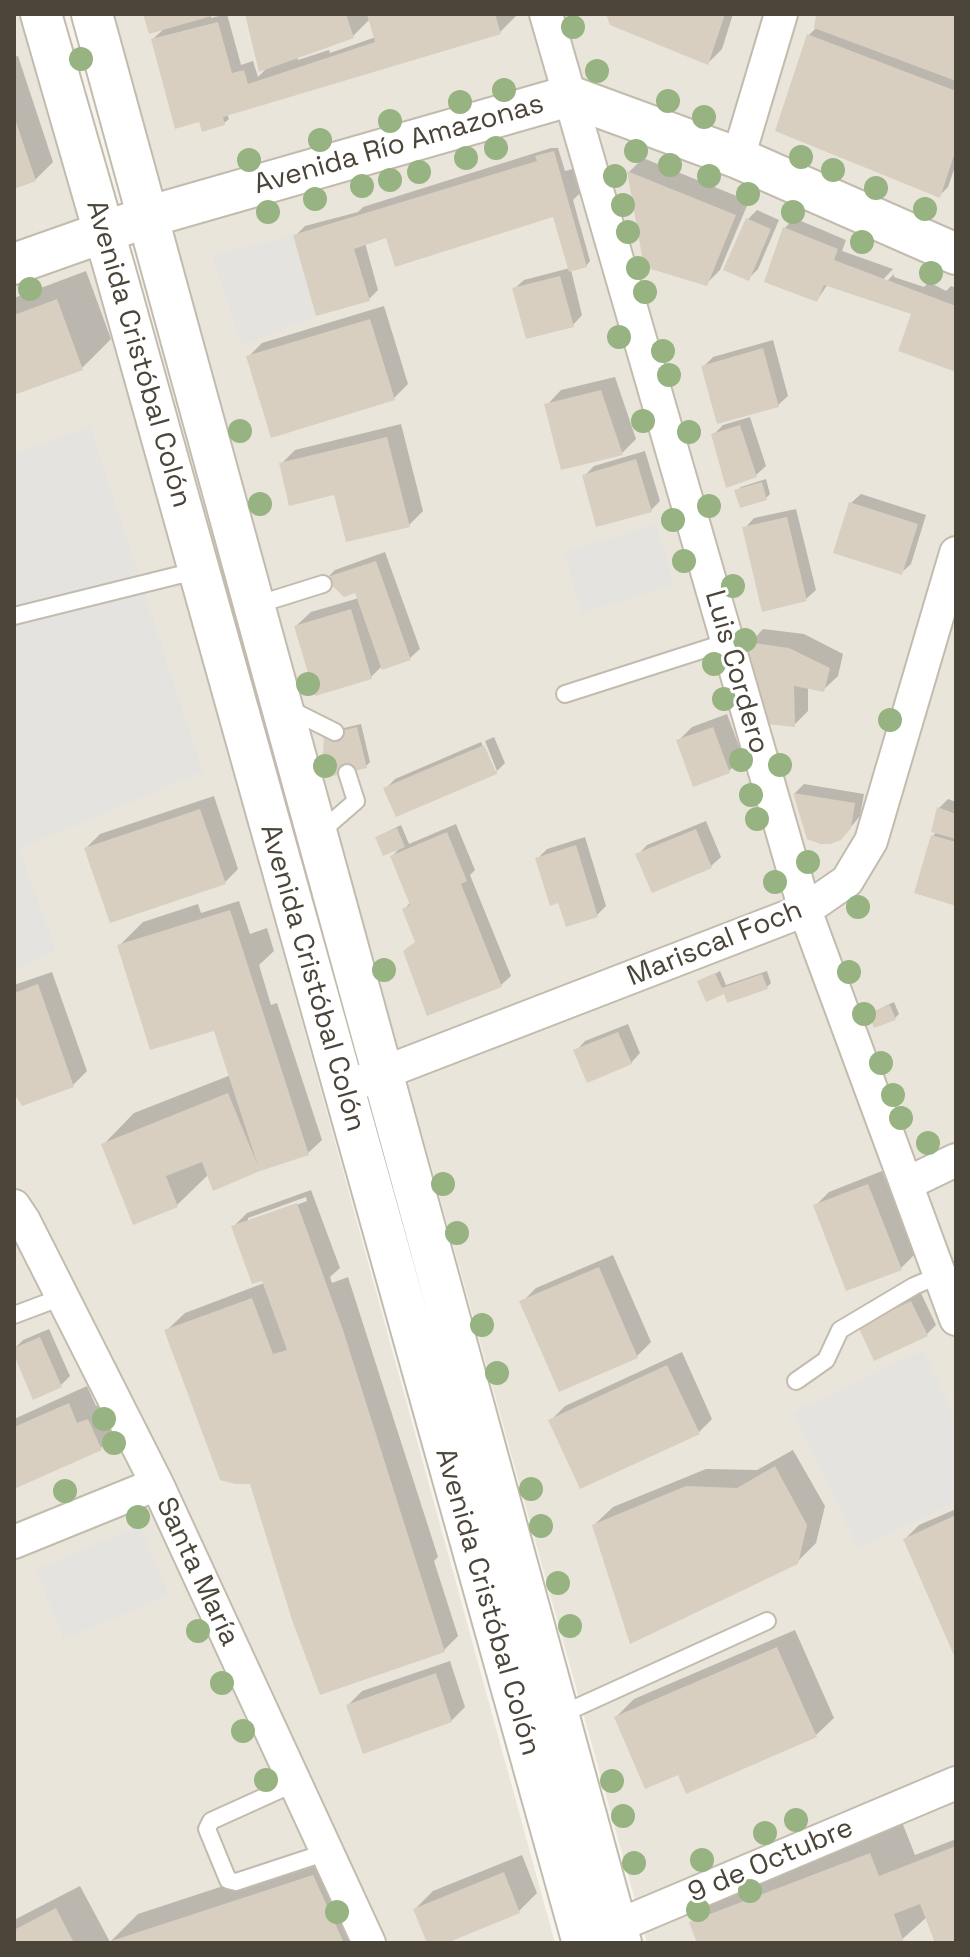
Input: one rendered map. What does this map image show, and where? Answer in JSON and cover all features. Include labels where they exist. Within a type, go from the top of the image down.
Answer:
[{"type":"street","name":"Avenida Cristóbal Colón","points":[[41,14],[344,1088],[602,1939]]},
{"type":"street","name":"Avenida Cristóbal Colón","points":[[92,14],[559,1715],[602,1939]]},
{"type":"street","name":"Luis Cordero","points":[[546,14],[805,910],[956,1319]]},
{"type":"street","points":[[738,158],[781,14]]},
{"type":"street","name":"Avenida Río Amazonas","points":[[14,264],[147,217],[569,96],[738,158],[956,254]]},
{"type":"street","name":"Mariscal Foch","points":[[344,1088],[805,910],[847,881],[871,841],[956,553]]},
{"type":"street","points":[[906,1184],[956,1160]]},
{"type":"street","name":"Santa María","points":[[14,1206],[157,1484],[369,1943]]},
{"type":"street","points":[[14,1542],[157,1484]]},
{"type":"street","name":"9 de Octubre","points":[[602,1939],[956,1783]]},
{"type":"lane","points":[[14,616],[179,575],[200,573]]},
{"type":"lane","points":[[254,606],[323,584]]},
{"type":"lane","points":[[565,694],[727,642]]},
{"type":"lane","points":[[281,706],[335,732]]},
{"type":"lane","points":[[317,835],[356,801],[347,773]]},
{"type":"lane","points":[[796,1381],[826,1360],[840,1330],[914,1286],[940,1275]]},
{"type":"lane","points":[[14,1315],[62,1297]]},
{"type":"lane","points":[[559,1715],[767,1621]]},
{"type":"lane","points":[[295,1783],[211,1821],[207,1829],[228,1880],[236,1882],[327,1852]]},
{"type":"shaded area","points":[[14,14],[25,14],[555,1943],[14,1943]]},
{"type":"shaded area","points":[[111,14],[956,14],[956,1943],[647,1943]]},
{"type":"shaded area","points":[[293,235],[316,316],[242,346],[212,255]]},
{"type":"shaded area","points":[[90,426],[203,772],[19,849],[56,950],[14,970],[14,454]]},
{"type":"shaded area","points":[[656,524],[674,585],[582,613],[564,552]]},
{"type":"shaded area","points":[[923,1350],[956,1419],[956,1502],[859,1549],[793,1412]]},
{"type":"shaded area","points":[[140,1526],[169,1595],[64,1639],[35,1570]]},
{"type":"building","points":[[143,14],[215,14],[215,15],[149,34]]},
{"type":"building","points":[[245,14],[346,14],[354,38],[259,72]]},
{"type":"building","points":[[367,14],[495,14],[501,34],[223,117],[225,125],[202,132],[199,122],[175,129],[151,39],[218,22],[232,73],[244,70],[248,84],[375,42]]},
{"type":"building","points":[[606,14],[725,14],[708,65],[610,25]]},
{"type":"building","points":[[816,14],[956,14],[956,81],[814,28]]},
{"type":"building","points":[[807,34],[956,91],[956,149],[940,198],[775,131]]},
{"type":"building","points":[[14,116],[36,181],[14,189]]},
{"type":"building","points":[[554,151],[587,267],[569,272],[553,217],[395,267],[386,238],[354,249],[370,301],[316,316],[293,235],[537,161],[535,156]]},
{"type":"building","points":[[627,171],[736,215],[707,286],[644,267]]},
{"type":"building","points":[[746,218],[771,229],[749,281],[723,270]]},
{"type":"building","points":[[783,227],[838,249],[834,260],[956,306],[956,372],[898,351],[911,314],[824,285],[817,302],[764,282]]},
{"type":"building","points":[[560,276],[574,327],[526,339],[512,288]]},
{"type":"building","points":[[57,299],[83,370],[14,395],[14,315]]},
{"type":"building","points":[[370,319],[395,400],[271,438],[246,356]]},
{"type":"building","points":[[763,348],[779,407],[717,424],[701,366]]},
{"type":"building","points":[[601,390],[623,455],[561,470],[544,404]]},
{"type":"building","points":[[740,425],[757,477],[726,488],[711,434]]},
{"type":"building","points":[[387,437],[410,527],[346,542],[334,495],[289,506],[279,463]]},
{"type":"building","points":[[636,459],[652,512],[596,527],[582,475]]},
{"type":"building","points":[[762,482],[767,500],[740,508],[734,490]]},
{"type":"building","points":[[849,502],[918,524],[902,575],[833,553]]},
{"type":"building","points":[[787,517],[807,601],[762,612],[742,527]]},
{"type":"building","points":[[376,561],[411,660],[382,670],[355,593],[344,597],[324,578]]},
{"type":"building","points":[[351,609],[372,679],[315,696],[294,626]]},
{"type":"building","points":[[747,642],[789,648],[830,668],[824,692],[794,686],[795,727],[766,724]]},
{"type":"building","points":[[357,727],[367,768],[329,777],[323,754],[324,735]]},
{"type":"building","points":[[713,727],[730,773],[693,787],[676,740]]},
{"type":"building","points":[[484,745],[497,774],[396,817],[383,788]]},
{"type":"building","points":[[793,793],[855,803],[851,828],[841,840],[830,844],[807,839]]},
{"type":"building","points":[[937,807],[956,814],[956,839],[931,832]]},
{"type":"building","points":[[200,809],[226,884],[110,923],[84,848]]},
{"type":"building","points":[[397,828],[405,847],[383,856],[375,837]]},
{"type":"building","points":[[696,829],[712,868],[652,893],[635,854]]},
{"type":"building","points":[[447,832],[467,881],[461,884],[502,987],[427,1016],[403,951],[415,942],[402,909],[410,905],[390,856]]},
{"type":"building","points":[[931,835],[956,842],[956,906],[914,893]]},
{"type":"building","points":[[576,845],[598,917],[566,927],[558,903],[550,906],[535,858]]},
{"type":"building","points":[[230,910],[309,1155],[213,1191],[202,1162],[166,1176],[178,1207],[133,1225],[101,1144],[228,1093],[258,1166],[214,1031],[150,1050],[117,945]]},
{"type":"building","points":[[715,973],[722,988],[762,974],[768,989],[727,1003],[724,994],[706,1002],[697,981]]},
{"type":"building","points":[[38,984],[74,1087],[22,1106],[14,1093],[14,993]]},
{"type":"building","points":[[890,1005],[896,1020],[874,1028],[868,1013]]},
{"type":"building","points":[[618,1032],[632,1064],[587,1083],[573,1050]]},
{"type":"building","points":[[868,1184],[902,1270],[846,1291],[813,1205]]},
{"type":"building","points":[[297,1203],[343,1330],[445,1652],[320,1695],[292,1620],[250,1484],[220,1480],[164,1330],[252,1298],[273,1354],[287,1350],[262,1281],[252,1284],[231,1226]]},
{"type":"building","points":[[599,1267],[638,1358],[559,1392],[519,1301]]},
{"type":"building","points":[[911,1301],[928,1336],[874,1361],[858,1326]]},
{"type":"building","points":[[40,1337],[62,1387],[33,1400],[14,1355],[14,1348]]},
{"type":"building","points":[[667,1365],[700,1434],[580,1489],[548,1420]]},
{"type":"building","points":[[69,1403],[77,1423],[88,1419],[102,1450],[14,1489],[14,1427]]},
{"type":"building","points":[[775,1466],[807,1525],[798,1564],[630,1644],[592,1525],[686,1486],[737,1488]]},
{"type":"building","points":[[956,1515],[956,1660],[903,1539]]},
{"type":"building","points":[[777,1647],[817,1737],[686,1794],[678,1775],[645,1789],[614,1717]]},
{"type":"building","points":[[436,1673],[452,1722],[363,1754],[346,1705]]},
{"type":"building","points":[[956,1846],[956,1943],[935,1943],[920,1904],[894,1914],[904,1943],[697,1943],[689,1922],[870,1853],[879,1876]]},
{"type":"building","points":[[504,1872],[520,1913],[447,1943],[427,1943],[413,1909]]},
{"type":"building","points":[[313,1875],[344,1943],[108,1943],[108,1942]]},
{"type":"building","points":[[56,1908],[74,1943],[14,1943],[14,1930]]}]
